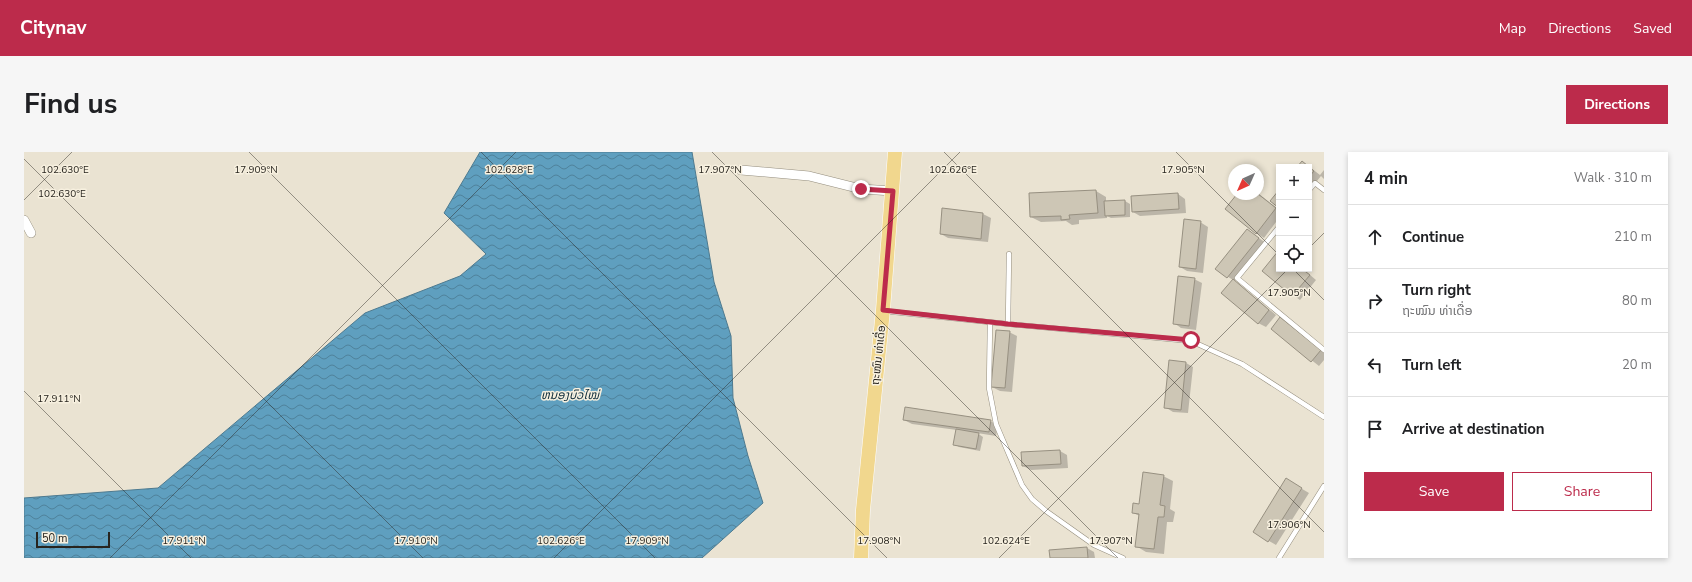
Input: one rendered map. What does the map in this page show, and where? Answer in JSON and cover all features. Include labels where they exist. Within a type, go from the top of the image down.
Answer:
[{"type":"main road","name":"ຖະໝົນ ທ່າເດື່ອ","points":[[861,558],[863,510],[883,310],[895,152]]},
{"type":"street","points":[[741,170],[809,176],[861,189],[893,191]]},
{"type":"street","points":[[24,220],[31,233]]},
{"type":"lane","points":[[1312,186],[1315,183],[1324,190]]},
{"type":"lane","points":[[1276,230],[1237,278],[1324,350]]},
{"type":"lane","points":[[1008,324],[1009,254]]},
{"type":"lane","points":[[883,310],[1008,324],[1191,340],[1242,364],[1324,417]]},
{"type":"lane","points":[[990,322],[989,388],[996,424],[1022,484],[1032,499],[1052,515],[1094,545],[1123,558]]},
{"type":"lane","points":[[1279,558],[1324,486]]},
{"type":"water","name":"ຫນອງບົວໄໝ່","points":[[480,152],[692,152],[714,282],[731,336],[733,398],[748,456],[763,503],[702,558],[24,558],[24,498],[158,488],[365,313],[460,276],[486,254],[444,213]]},
{"type":"building","points":[[1096,190],[1098,213],[1069,215],[1070,219],[1061,220],[1061,216],[1030,217],[1029,193]]},
{"type":"building","points":[[1178,193],[1179,209],[1132,212],[1131,196]]},
{"type":"building","points":[[1276,194],[1276,206],[1270,201]]},
{"type":"building","points":[[1264,199],[1276,208],[1256,234],[1225,209],[1232,200],[1264,200]]},
{"type":"building","points":[[1125,200],[1125,215],[1105,216],[1104,201]]},
{"type":"building","points":[[942,208],[983,213],[981,239],[940,234]]},
{"type":"building","points":[[1184,219],[1201,221],[1196,269],[1179,267]]},
{"type":"building","points":[[1247,229],[1259,238],[1227,278],[1215,269]]},
{"type":"building","points":[[1276,254],[1276,272],[1306,272],[1310,275],[1292,296],[1262,271]]},
{"type":"building","points":[[1178,276],[1195,278],[1189,326],[1173,324]]},
{"type":"building","points":[[1233,279],[1269,310],[1258,324],[1221,293]]},
{"type":"building","points":[[1280,317],[1321,350],[1311,362],[1271,329]]},
{"type":"building","points":[[996,330],[1010,331],[1005,388],[991,387]]},
{"type":"building","points":[[1169,360],[1186,362],[1181,410],[1164,408]]},
{"type":"building","points":[[905,407],[991,420],[989,432],[903,420]]},
{"type":"building","points":[[956,429],[979,433],[976,449],[953,445]]},
{"type":"building","points":[[1060,450],[1061,464],[1022,466],[1021,452]]},
{"type":"building","points":[[1143,472],[1164,475],[1160,505],[1165,506],[1164,517],[1158,517],[1154,549],[1135,547],[1139,514],[1132,513],[1133,503],[1139,504]]},
{"type":"building","points":[[1286,478],[1302,488],[1268,542],[1253,532]]},
{"type":"building","points":[[1087,547],[1088,558],[1050,558],[1049,550]]},
{"type":"route","points":[[861,189],[893,191],[883,310],[1008,324],[1191,340]]}]
